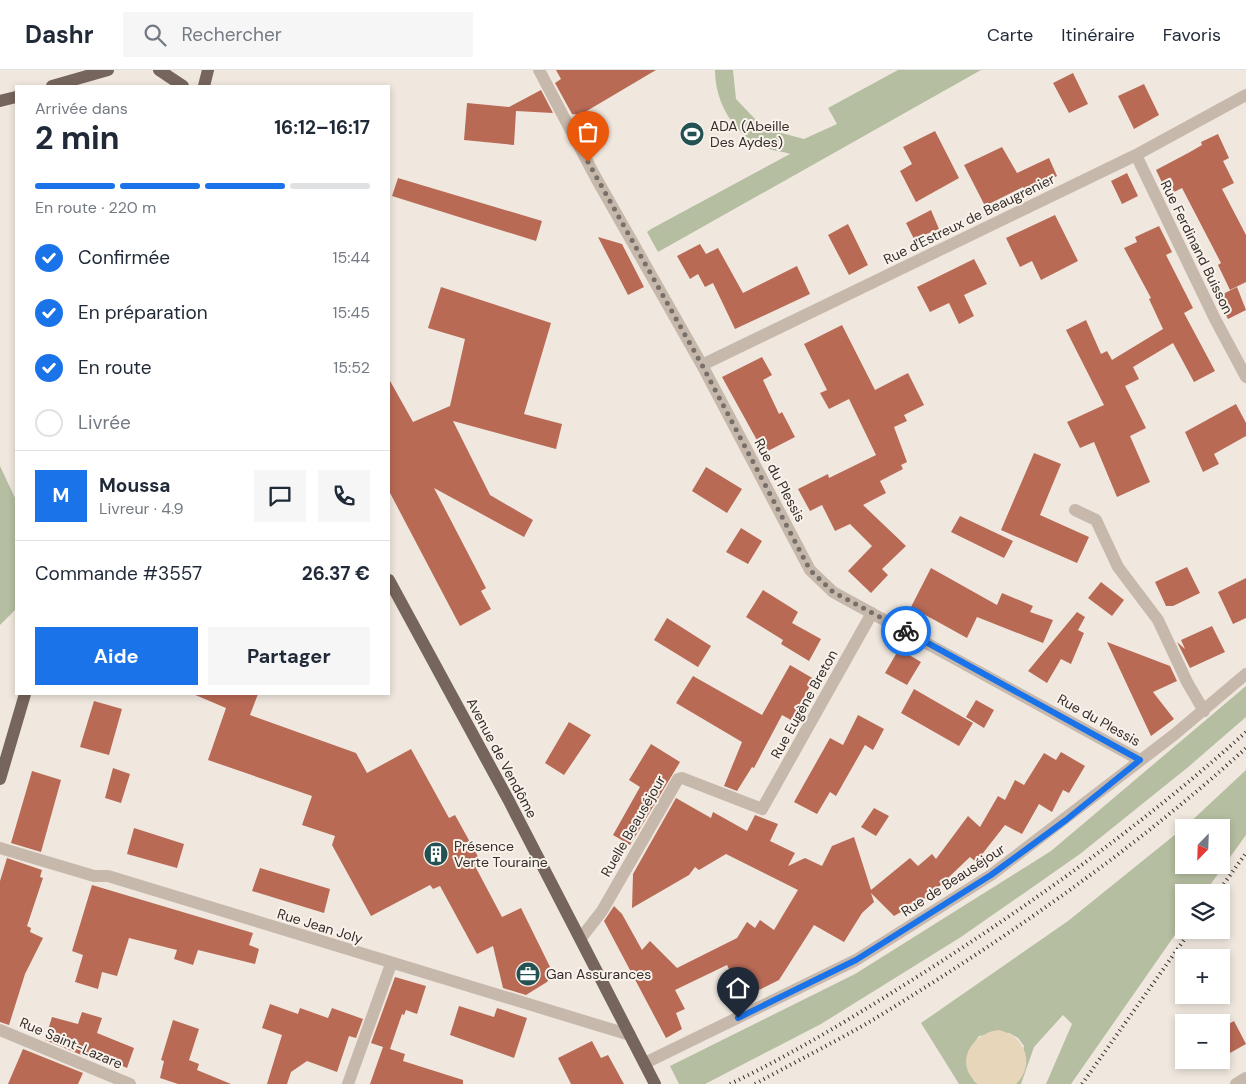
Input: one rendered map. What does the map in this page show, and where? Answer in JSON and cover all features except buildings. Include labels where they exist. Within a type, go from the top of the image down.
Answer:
[{"type":"main road","points":[[72,84],[108,70]]},
{"type":"main road","points":[[159,70],[182,85]]},
{"type":"main road","points":[[204,85],[208,70]]},
{"type":"main road","points":[[0,101],[15,96]]},
{"type":"main road","name":"Avenue de Vendôme","points":[[390,582],[581,938],[655,1084]]},
{"type":"main road","points":[[0,779],[25,695]]},
{"type":"street","name":"Rue du Plessis","points":[[539,70],[596,178],[702,365],[810,570],[833,592],[1140,760]]},
{"type":"street","name":"Rue d'Estreux de Beaugrenier","points":[[702,365],[1136,155],[1246,96]]},
{"type":"street","name":"Rue Ferdinand Buisson","points":[[1136,155],[1215,319],[1246,377]]},
{"type":"street","points":[[1075,510],[1096,520],[1118,567],[1158,620],[1187,682],[1204,711]]},
{"type":"street","name":"Rue Eugène Breton","points":[[762,809],[872,613]]},
{"type":"street","name":"Rue de Beauséjour","points":[[645,1063],[856,960],[991,875],[1066,820],[1204,711],[1246,674]]},
{"type":"street","name":"Ruelle Beauséjour","points":[[581,938],[602,911],[678,779],[682,778],[762,809]]},
{"type":"street","name":"Rue Jean Joly","points":[[0,848],[94,876],[108,876],[391,964],[630,1035]]},
{"type":"street","points":[[348,1084],[391,964]]},
{"type":"street","name":"Rue Saint-Lazare","points":[[0,1030],[130,1084]]},
{"type":"street","points":[[1236,1084],[1246,1078]]},
{"type":"green space","points":[[715,70],[733,70],[736,99],[755,119],[774,131],[804,139],[837,124],[828,108],[898,70],[981,70],[658,252],[647,232],[651,229],[790,154],[764,147],[743,134],[728,116],[722,105],[718,94]]},
{"type":"green space","points":[[0,466],[15,498],[15,610],[0,625]]},
{"type":"green space","points":[[1246,686],[1246,717],[1187,768],[1080,854],[961,937],[821,1024],[705,1084],[679,1084],[670,1066],[855,974],[1051,851]]},
{"type":"green space","points":[[1246,770],[1246,835],[1230,857],[1230,819],[1193,819]]},
{"type":"green space","points":[[1175,835],[1175,874],[1218,874],[1211,884],[1175,884],[1175,935],[1071,1084],[1046,1084],[1072,1024],[1063,1015],[1034,1047],[1021,1084],[1016,1084],[1024,1046],[1018,1038],[1009,1033],[979,1036],[968,1052],[974,1081],[978,1084],[959,1084],[921,1023],[1068,921]]},
{"type":"sand","points":[[999,1030],[1015,1038],[1025,1052],[1025,1068],[1022,1076],[1016,1084],[978,1084],[967,1068],[966,1059],[969,1051],[973,1043],[980,1037],[989,1032]]},
{"type":"railway","points":[[730,1084],[784,1056],[864,1010],[1021,908],[1136,824],[1246,732]]},
{"type":"railway","points":[[755,1084],[871,1021],[1017,927],[1112,859],[1203,786],[1246,748]]},
{"type":"railway","points":[[1224,884],[1246,853]]},
{"type":"railway","points":[[1082,1084],[1185,939]]},
{"type":"way so far","points":[[588,162],[702,365],[810,570],[833,592],[906,631]]},
{"type":"place","name":"ADA (Abeille Des Aydes)","points":[[692,134]]},
{"type":"place","name":"Présence Verte Touraine","points":[[436,854]]},
{"type":"place","name":"Gan Assurances","points":[[528,974]]},
{"type":"route","points":[[738,1018],[856,960],[991,875],[1066,820],[1140,760],[906,631]]}]
